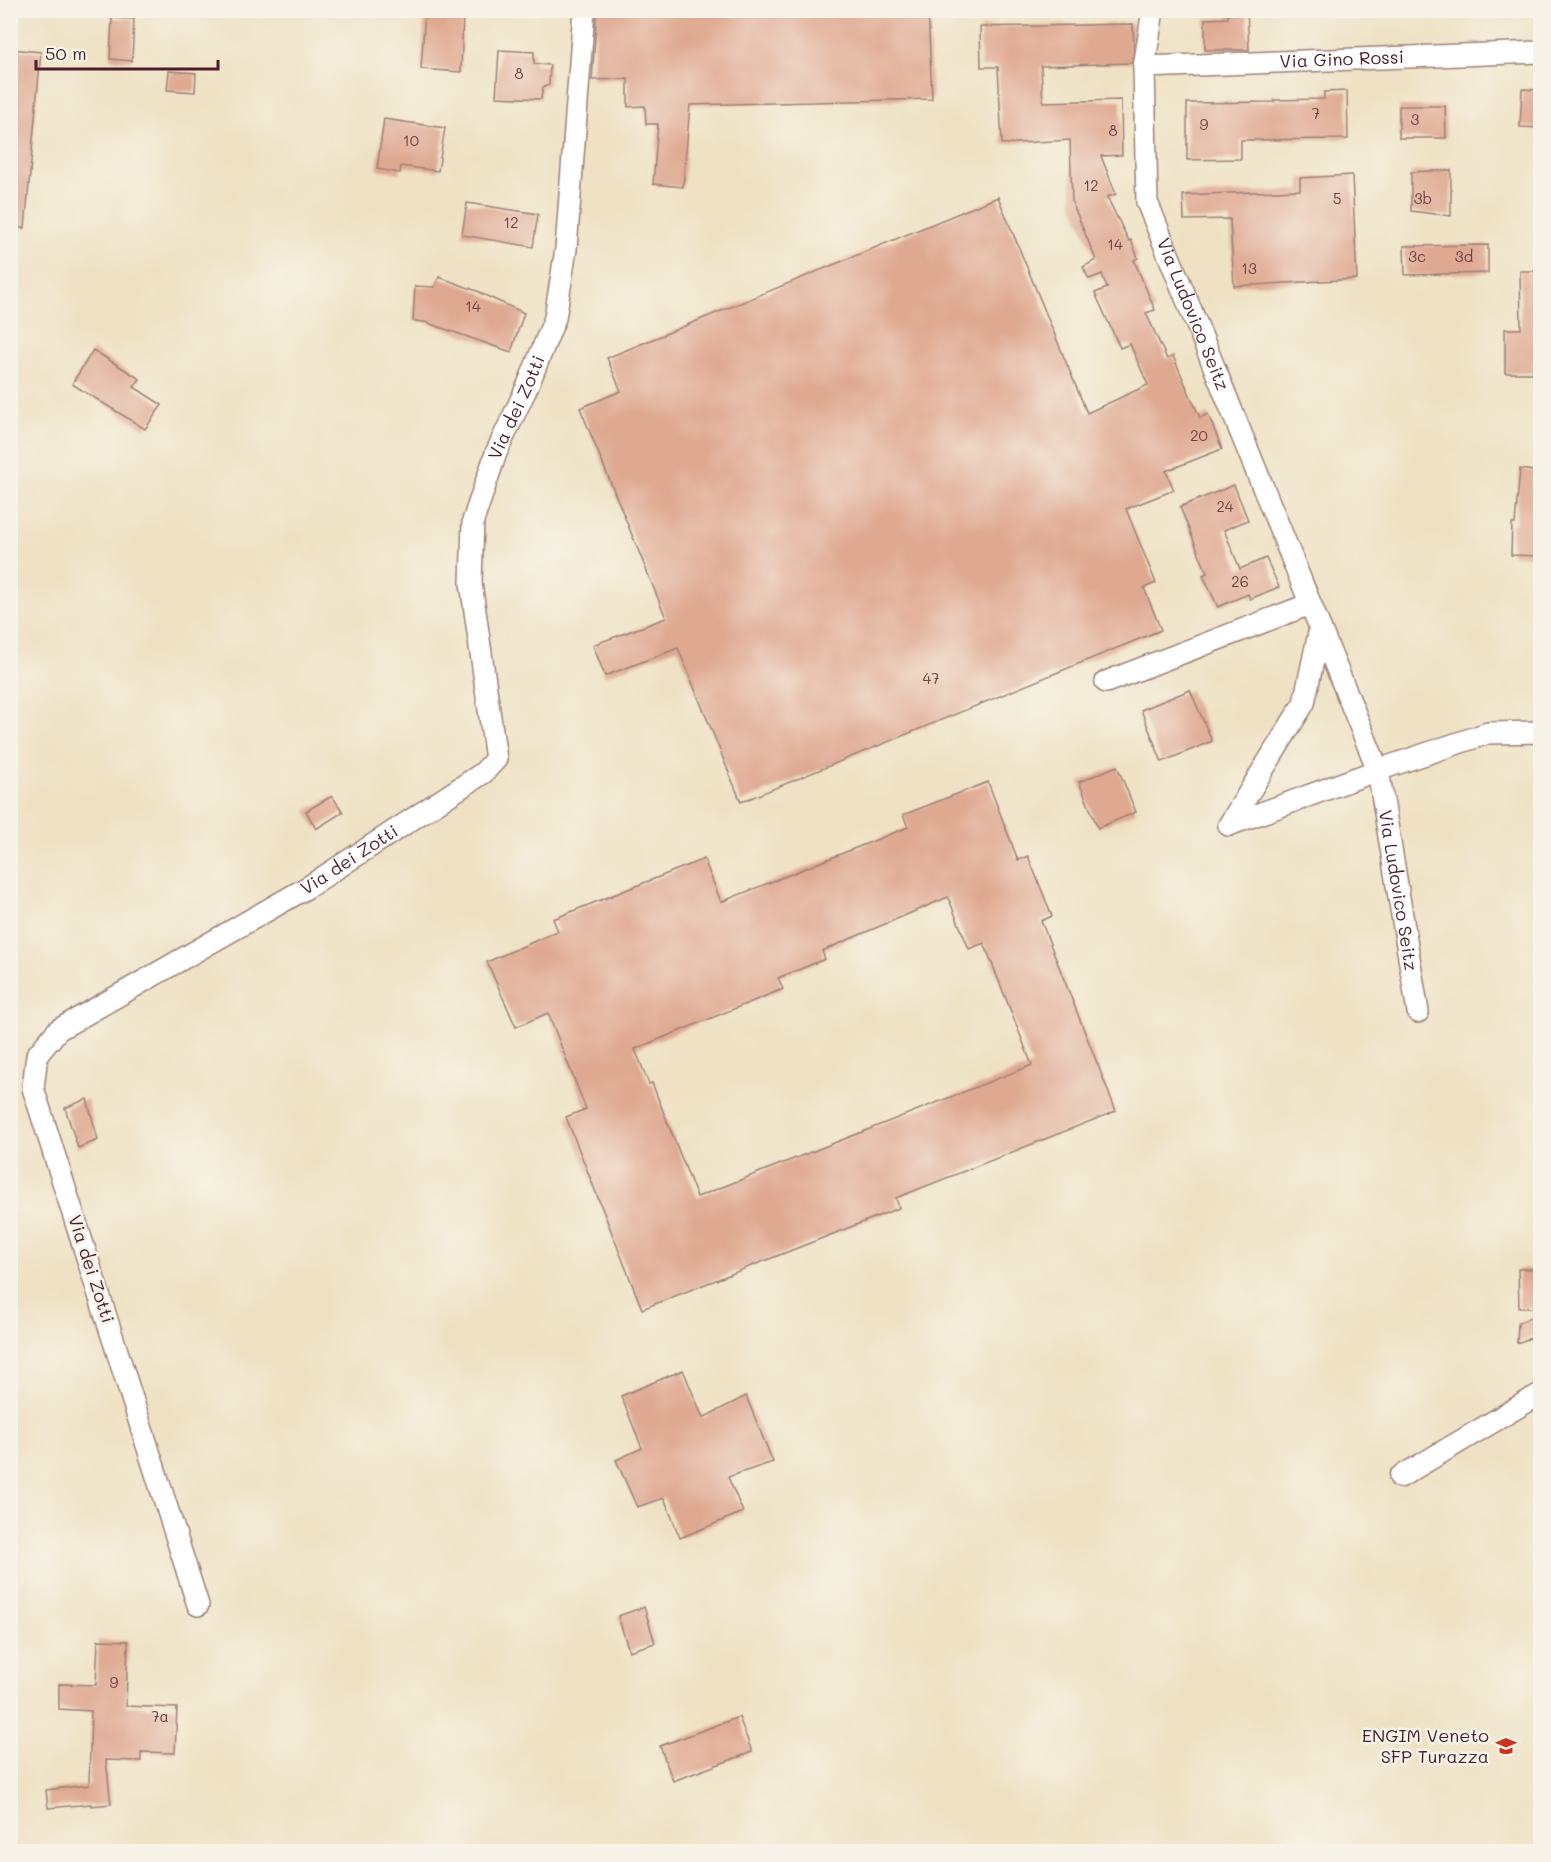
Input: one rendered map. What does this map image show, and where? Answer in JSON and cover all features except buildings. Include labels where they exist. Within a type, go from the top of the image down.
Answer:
[{"type":"street","name":"Via dei Zotti","points":[[198,1605],[33,1088],[37,1055],[58,1030],[308,887],[483,773],[496,759],[471,583],[472,521],[496,453],[528,386],[555,318],[566,249],[584,10]]},
{"type":"street","name":"Via Ludovico Seitz","points":[[1153,10],[1144,67],[1147,202],[1378,771],[1418,1012]]},
{"type":"street","name":"Via Gino Rossi","points":[[1144,67],[1540,52]]},
{"type":"street","points":[[1106,682],[1310,604]]},
{"type":"street","points":[[1320,628],[1304,703],[1229,825],[1488,733],[1540,732]]},
{"type":"street","points":[[1400,1477],[1540,1394]]},
{"type":"place","name":"ENGIM Veneto SFP Turazza","points":[[1506,1746]]}]
